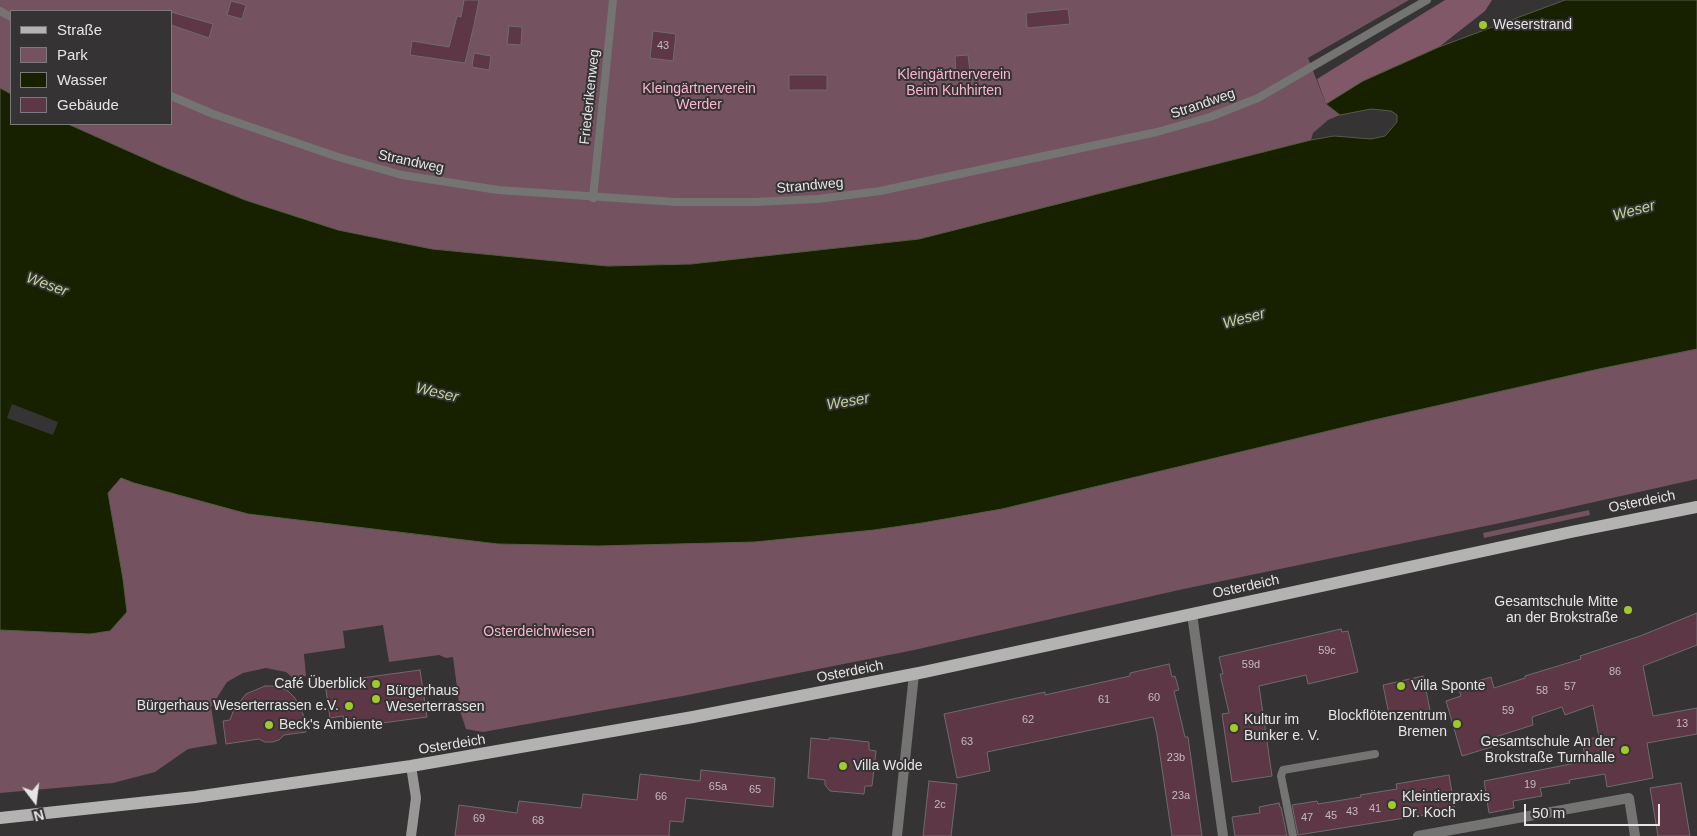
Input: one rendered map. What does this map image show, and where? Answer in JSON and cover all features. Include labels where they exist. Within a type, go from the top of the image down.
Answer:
[{"type":"main road","name":"Osterdeich","points":[[0,818],[195,797],[411,766],[694,718],[914,674],[1571,532],[1697,507]]},
{"type":"street","points":[[1192,614],[1223,836]]},
{"type":"street","points":[[897,836],[914,674]]},
{"type":"street","points":[[411,766],[416,798],[411,836]]},
{"type":"street","points":[[1418,836],[1629,798],[1635,836]]},
{"type":"lane","name":"Friederikenweg","points":[[593,198],[613,0]]},
{"type":"lane","name":"Strandweg","points":[[172,96],[213,114],[329,154],[402,175],[498,190],[593,198],[676,202],[754,202],[818,199],[880,191],[1157,132],[1210,116],[1258,98],[1427,0]]},
{"type":"lane","points":[[1293,836],[1281,776],[1283,770],[1376,754]]},
{"type":"green space","points":[[0,0],[1409,0],[1308,58],[1326,104],[1340,115],[1328,120],[1313,133],[1311,140],[919,239],[691,264],[607,266],[432,249],[338,230],[245,200],[164,167],[70,125],[172,125],[172,10],[10,10],[10,93],[0,88]]},
{"type":"green space","name":"Osterdeichwiesen","points":[[1697,349],[1697,479],[1505,522],[1179,590],[914,650],[688,695],[483,732],[466,729],[460,711],[453,657],[446,658],[439,655],[389,662],[383,625],[343,631],[345,648],[304,654],[306,676],[293,678],[286,672],[266,668],[243,673],[227,682],[211,707],[217,744],[188,749],[155,772],[113,783],[0,793],[0,630],[90,634],[110,631],[127,612],[108,493],[121,477],[141,485],[388,531],[498,544],[598,546],[1002,509],[1374,420],[1599,369]]},
{"type":"green space","points":[[1589,510],[1590,515],[1484,538],[1483,533]]},
{"type":"shaded area","points":[[1445,0],[1492,0],[1485,11],[1439,47],[1363,81],[1326,104],[1317,79]]},
{"type":"water","name":"Weser","points":[[1565,0],[1697,0],[1697,349],[1599,369],[1374,420],[1002,509],[874,530],[755,542],[598,546],[498,544],[248,514],[121,478],[108,493],[127,612],[110,631],[90,634],[0,630],[0,88],[10,93],[10,125],[70,125],[164,167],[245,200],[338,230],[432,249],[607,266],[691,264],[919,239],[1311,140],[1334,136],[1371,139],[1385,136],[1397,122],[1397,115],[1391,111],[1371,109],[1340,115],[1326,104],[1363,81],[1439,47]]},
{"type":"pier","points":[[12,404],[58,422],[53,435],[7,418]]},
{"type":"building","points":[[464,0],[479,0],[465,63],[410,55],[412,41],[449,47],[457,16],[461,17]]},
{"type":"building","points":[[231,1],[246,5],[242,19],[227,15]]},
{"type":"building","points":[[1068,9],[1070,24],[1027,28],[1026,13]]},
{"type":"building","points":[[172,12],[213,24],[209,38],[172,25]]},
{"type":"building","points":[[509,26],[522,27],[521,45],[507,44]]},
{"type":"building","points":[[653,31],[676,34],[673,61],[650,58]]},
{"type":"building","points":[[474,53],[491,56],[489,70],[472,67]]},
{"type":"building","points":[[968,55],[970,72],[956,73],[955,56]]},
{"type":"building","points":[[789,75],[827,75],[827,90],[789,90]]},
{"type":"building","points":[[1697,613],[1697,645],[1643,666],[1653,716],[1697,708],[1697,734],[1647,743],[1653,778],[1607,787],[1605,774],[1569,780],[1570,783],[1540,788],[1542,796],[1513,801],[1514,808],[1489,813],[1484,781],[1586,761],[1582,740],[1599,737],[1593,705],[1565,715],[1562,707],[1532,717],[1533,725],[1492,738],[1495,746],[1462,756],[1446,701],[1461,696],[1458,687],[1491,677],[1494,688],[1525,678],[1525,676],[1581,659],[1580,656],[1640,636]]},
{"type":"building","points":[[1341,629],[1342,632],[1348,631],[1358,672],[1308,684],[1306,675],[1259,686],[1272,776],[1232,782],[1222,714],[1229,713],[1220,674],[1223,674],[1219,657]]},
{"type":"building","points":[[1169,664],[1172,677],[1175,676],[1179,690],[1174,691],[1185,737],[1188,737],[1202,836],[1172,836],[1153,717],[987,752],[990,771],[957,778],[944,714],[1045,692],[1045,695],[1130,676],[1130,673]]},
{"type":"building","name":"Bürgerhaus Weserterrassen","points":[[420,670],[427,717],[345,728],[343,716],[330,718],[325,683]]},
{"type":"building","points":[[1423,676],[1430,710],[1390,719],[1383,685]]},
{"type":"building","points":[[265,686],[277,686],[288,691],[295,698],[303,714],[306,732],[284,735],[279,740],[272,742],[265,742],[259,739],[226,744],[223,721],[230,720],[234,709],[246,694]]},
{"type":"building","name":"Villa Wolde","points":[[811,738],[829,740],[829,738],[834,738],[869,742],[869,750],[876,751],[872,786],[865,786],[864,794],[830,791],[825,785],[825,780],[808,778]]},
{"type":"building","points":[[701,770],[775,778],[773,807],[686,798],[683,822],[670,821],[669,836],[455,836],[459,805],[517,813],[519,801],[581,808],[583,794],[637,800],[640,774],[700,781]]},
{"type":"building","points":[[1449,775],[1455,810],[1298,835],[1292,805],[1317,801],[1318,804],[1361,797],[1360,795],[1397,789],[1396,784]]},
{"type":"building","points":[[929,781],[957,784],[951,836],[923,836]]},
{"type":"building","points":[[1681,783],[1690,836],[1658,836],[1650,788]]},
{"type":"building","points":[[1279,803],[1287,836],[1235,836],[1232,817],[1260,813],[1259,807]]},
{"type":"place","name":"Weserstrand","points":[[1483,25]]},
{"type":"place","name":"Gesamtschule Mitte an der Brokstraße","points":[[1628,610]]},
{"type":"place","name":"Café Überblick","points":[[376,684]]},
{"type":"place","name":"Villa Sponte","points":[[1401,686]]},
{"type":"place","name":"Bürgerhaus Weserterrassen","points":[[376,699]]},
{"type":"place","name":"Bürgerhaus Weserterrassen e.V.","points":[[349,706]]},
{"type":"place","name":"Blockflötenzentrum Bremen","points":[[1457,724]]},
{"type":"place","name":"Beck's Ambiente","points":[[269,725]]},
{"type":"place","name":"Kultur im Bunker e. V.","points":[[1234,728]]},
{"type":"place","name":"Gesamtschule An der Brokstraße Turnhalle","points":[[1625,750]]},
{"type":"place","name":"Villa Wolde","points":[[843,766]]},
{"type":"place","name":"Kleintierpraxis Dr. Koch","points":[[1392,805]]},
{"type":"park label","name":"Kleingärtnerverein Beim Kuhhirten","points":[[954,84]]},
{"type":"park label","name":"Kleingärtnerverein Werder","points":[[699,98]]}]
